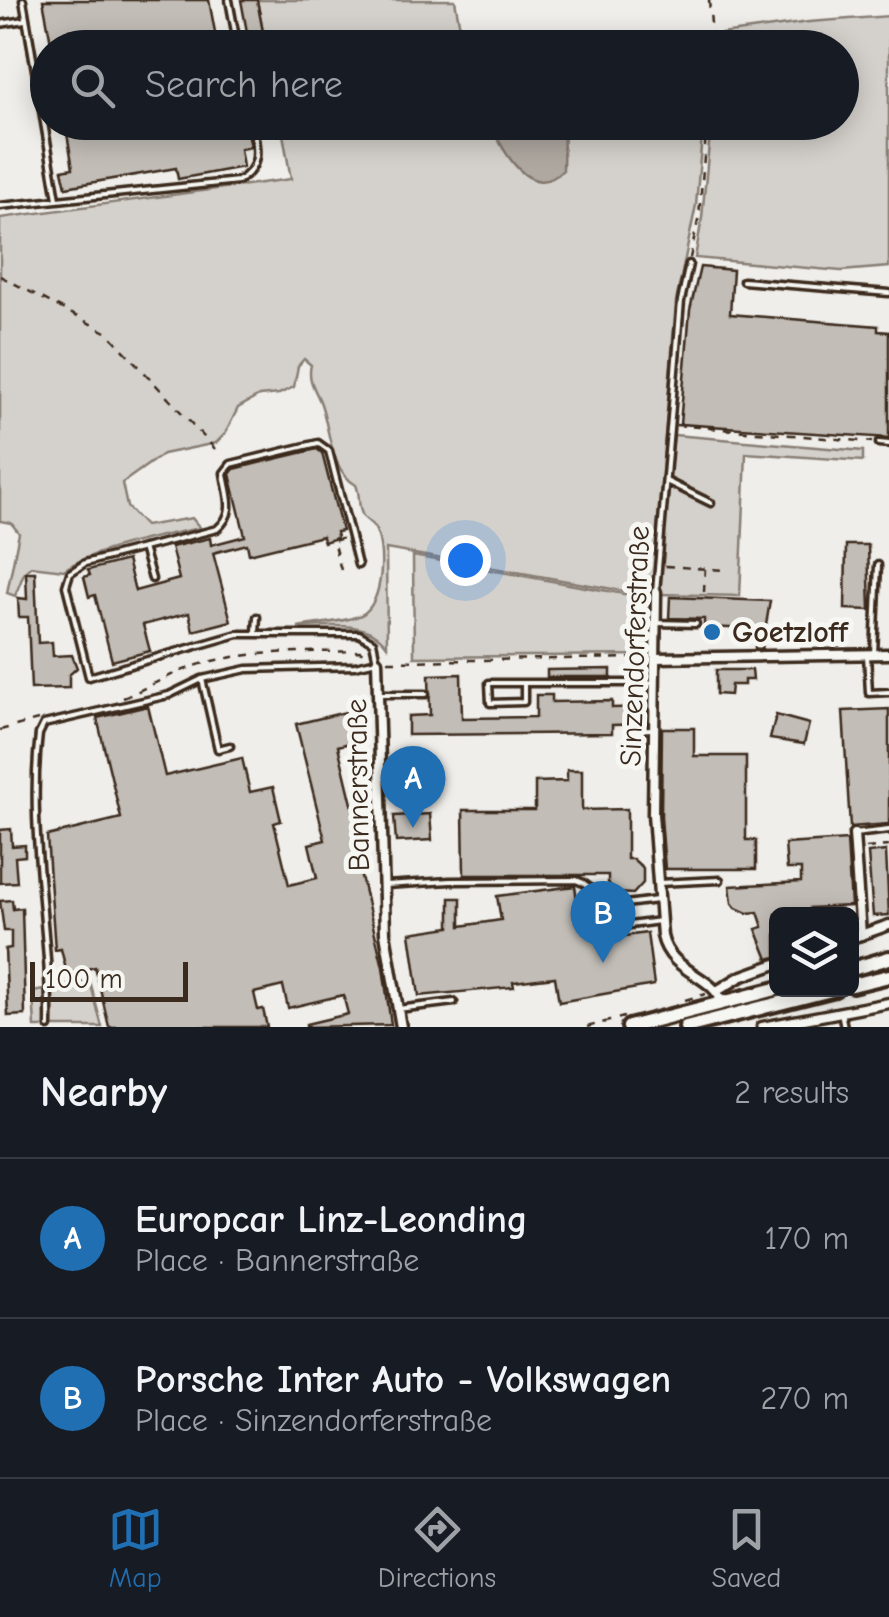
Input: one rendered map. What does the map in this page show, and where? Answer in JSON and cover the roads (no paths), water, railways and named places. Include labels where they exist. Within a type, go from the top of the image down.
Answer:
[{"type":"main road","points":[[859,966],[889,958]]},
{"type":"main road","points":[[859,983],[889,976]]},
{"type":"main road","points":[[628,1027],[720,996],[769,990]]},
{"type":"main road","points":[[686,1027],[727,1022],[811,997]]},
{"type":"street","name":"Sinzendorferstraße","points":[[656,592],[652,814],[660,922],[669,956],[720,996]]},
{"type":"street","points":[[656,658],[889,654]]},
{"type":"street","name":"Bannerstraße","points":[[377,661],[385,933],[401,1027]]},
{"type":"street","points":[[854,834],[855,907]]},
{"type":"street","points":[[859,935],[889,925]]},
{"type":"street","points":[[727,1022],[720,996],[740,977],[769,967]]},
{"type":"street","points":[[762,1027],[889,1003]]},
{"type":"lane","points":[[23,0],[30,44]]},
{"type":"lane","points":[[229,0],[235,30]]},
{"type":"lane","points":[[0,24],[26,20]]},
{"type":"lane","points":[[46,140],[56,199]]},
{"type":"lane","points":[[0,206],[238,181],[249,174],[257,160],[254,140]]},
{"type":"lane","name":"Sinzendorferstraße","points":[[656,592],[681,301],[688,264]]},
{"type":"lane","points":[[743,281],[889,293]]},
{"type":"lane","points":[[50,1027],[38,830],[39,734],[44,724],[169,695],[202,679],[247,669],[355,666],[377,661],[373,642],[359,634],[256,632],[89,677],[66,586],[70,572],[86,563],[217,529],[231,505],[224,473],[230,464],[318,443],[329,451],[358,565]]},
{"type":"lane","points":[[880,443],[889,444]]},
{"type":"lane","points":[[664,481],[711,503]]},
{"type":"lane","points":[[143,548],[152,579]]},
{"type":"lane","points":[[878,565],[868,692],[889,692]]},
{"type":"lane","points":[[256,632],[257,617]]},
{"type":"lane","points":[[656,623],[696,624]]},
{"type":"lane","points":[[202,679],[218,749],[230,746]]},
{"type":"lane","points":[[524,683],[524,702],[490,703],[490,683],[524,683],[656,684]]},
{"type":"lane","points":[[378,694],[426,694]]},
{"type":"lane","points":[[632,730],[654,730]]},
{"type":"lane","points":[[854,834],[889,830]]},
{"type":"lane","points":[[383,885],[576,880],[590,888],[602,907],[607,928],[660,922]]},
{"type":"lane","points":[[658,883],[720,880]]},
{"type":"lane","points":[[602,907],[659,900]]},
{"type":"lane","points":[[398,1009],[454,1002]]},
{"type":"lane","points":[[841,1012],[844,1027]]},
{"type":"place","name":"Goetzloff","points":[[712,632]]},
{"type":"place","name":"Europcar Linz-Leonding","points":[[413,828]]},
{"type":"place","name":"Porsche Inter Auto - Volkswagen","points":[[603,963]]}]
